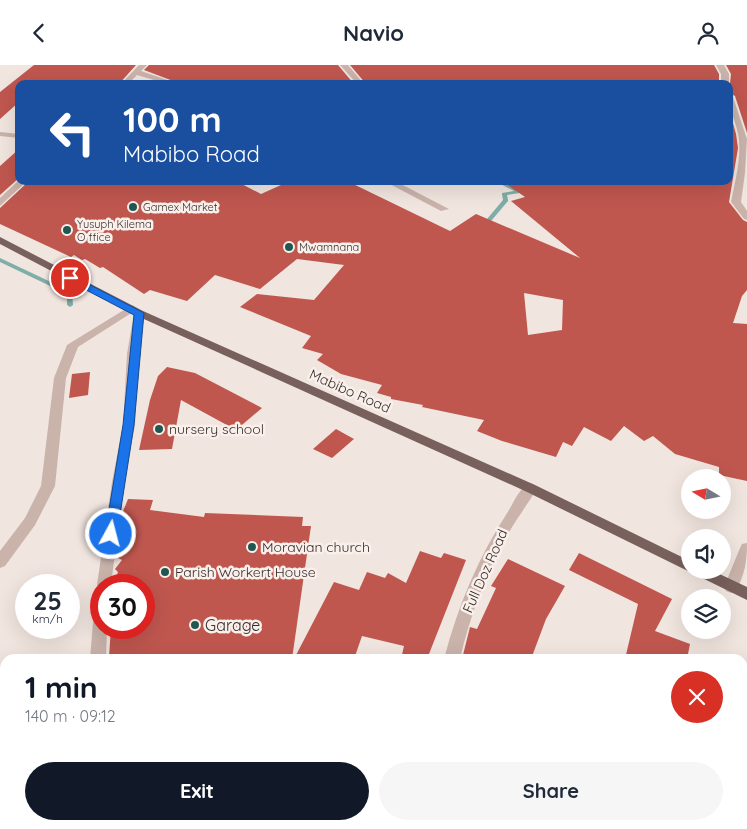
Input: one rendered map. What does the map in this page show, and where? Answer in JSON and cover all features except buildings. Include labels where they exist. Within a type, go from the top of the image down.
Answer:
[{"type":"main road","name":"Mabibo Road","points":[[0,240],[104,297],[530,488],[681,563]]},
{"type":"main road","points":[[715,579],[747,594]]},
{"type":"street","points":[[128,80],[143,65]]},
{"type":"street","points":[[344,65],[357,80]]},
{"type":"street","points":[[720,65],[725,74],[726,80]]},
{"type":"street","points":[[135,73],[161,80]]},
{"type":"street","points":[[733,109],[743,139],[741,173],[736,202],[747,217]]},
{"type":"street","points":[[0,134],[15,136]]},
{"type":"street","points":[[0,203],[19,185]]},
{"type":"street","points":[[396,185],[444,209]]},
{"type":"street","points":[[0,562],[30,521],[48,486],[60,378],[72,345],[135,310]]},
{"type":"street","points":[[105,574],[128,425],[135,310]]},
{"type":"street","name":"Full Doz Road","points":[[453,654],[457,635],[479,577],[510,517],[530,488]]},
{"type":"street","points":[[731,587],[747,548]]},
{"type":"street","points":[[98,654],[99,639]]},
{"type":"waterway","points":[[505,185],[520,192]]},
{"type":"waterway","points":[[520,192],[526,191]]},
{"type":"waterway","points":[[484,226],[506,200],[504,194],[520,192]]},
{"type":"waterway","points":[[0,260],[70,293],[70,305]]},
{"type":"place","name":"Gamex Market","points":[[133,207]]},
{"type":"place","name":"Yusuph Kilema O ffice","points":[[67,230]]},
{"type":"place","name":"Mwamnana","points":[[289,247]]},
{"type":"place","name":"nursery school","points":[[159,429]]},
{"type":"place","name":"Moravian church","points":[[252,547]]},
{"type":"place","name":"Parish Workert House","points":[[165,572]]},
{"type":"place","name":"Garage","points":[[195,625]]},
{"type":"route","points":[[70,278],[104,297],[132,308],[139,313],[128,425],[111,534]]}]
